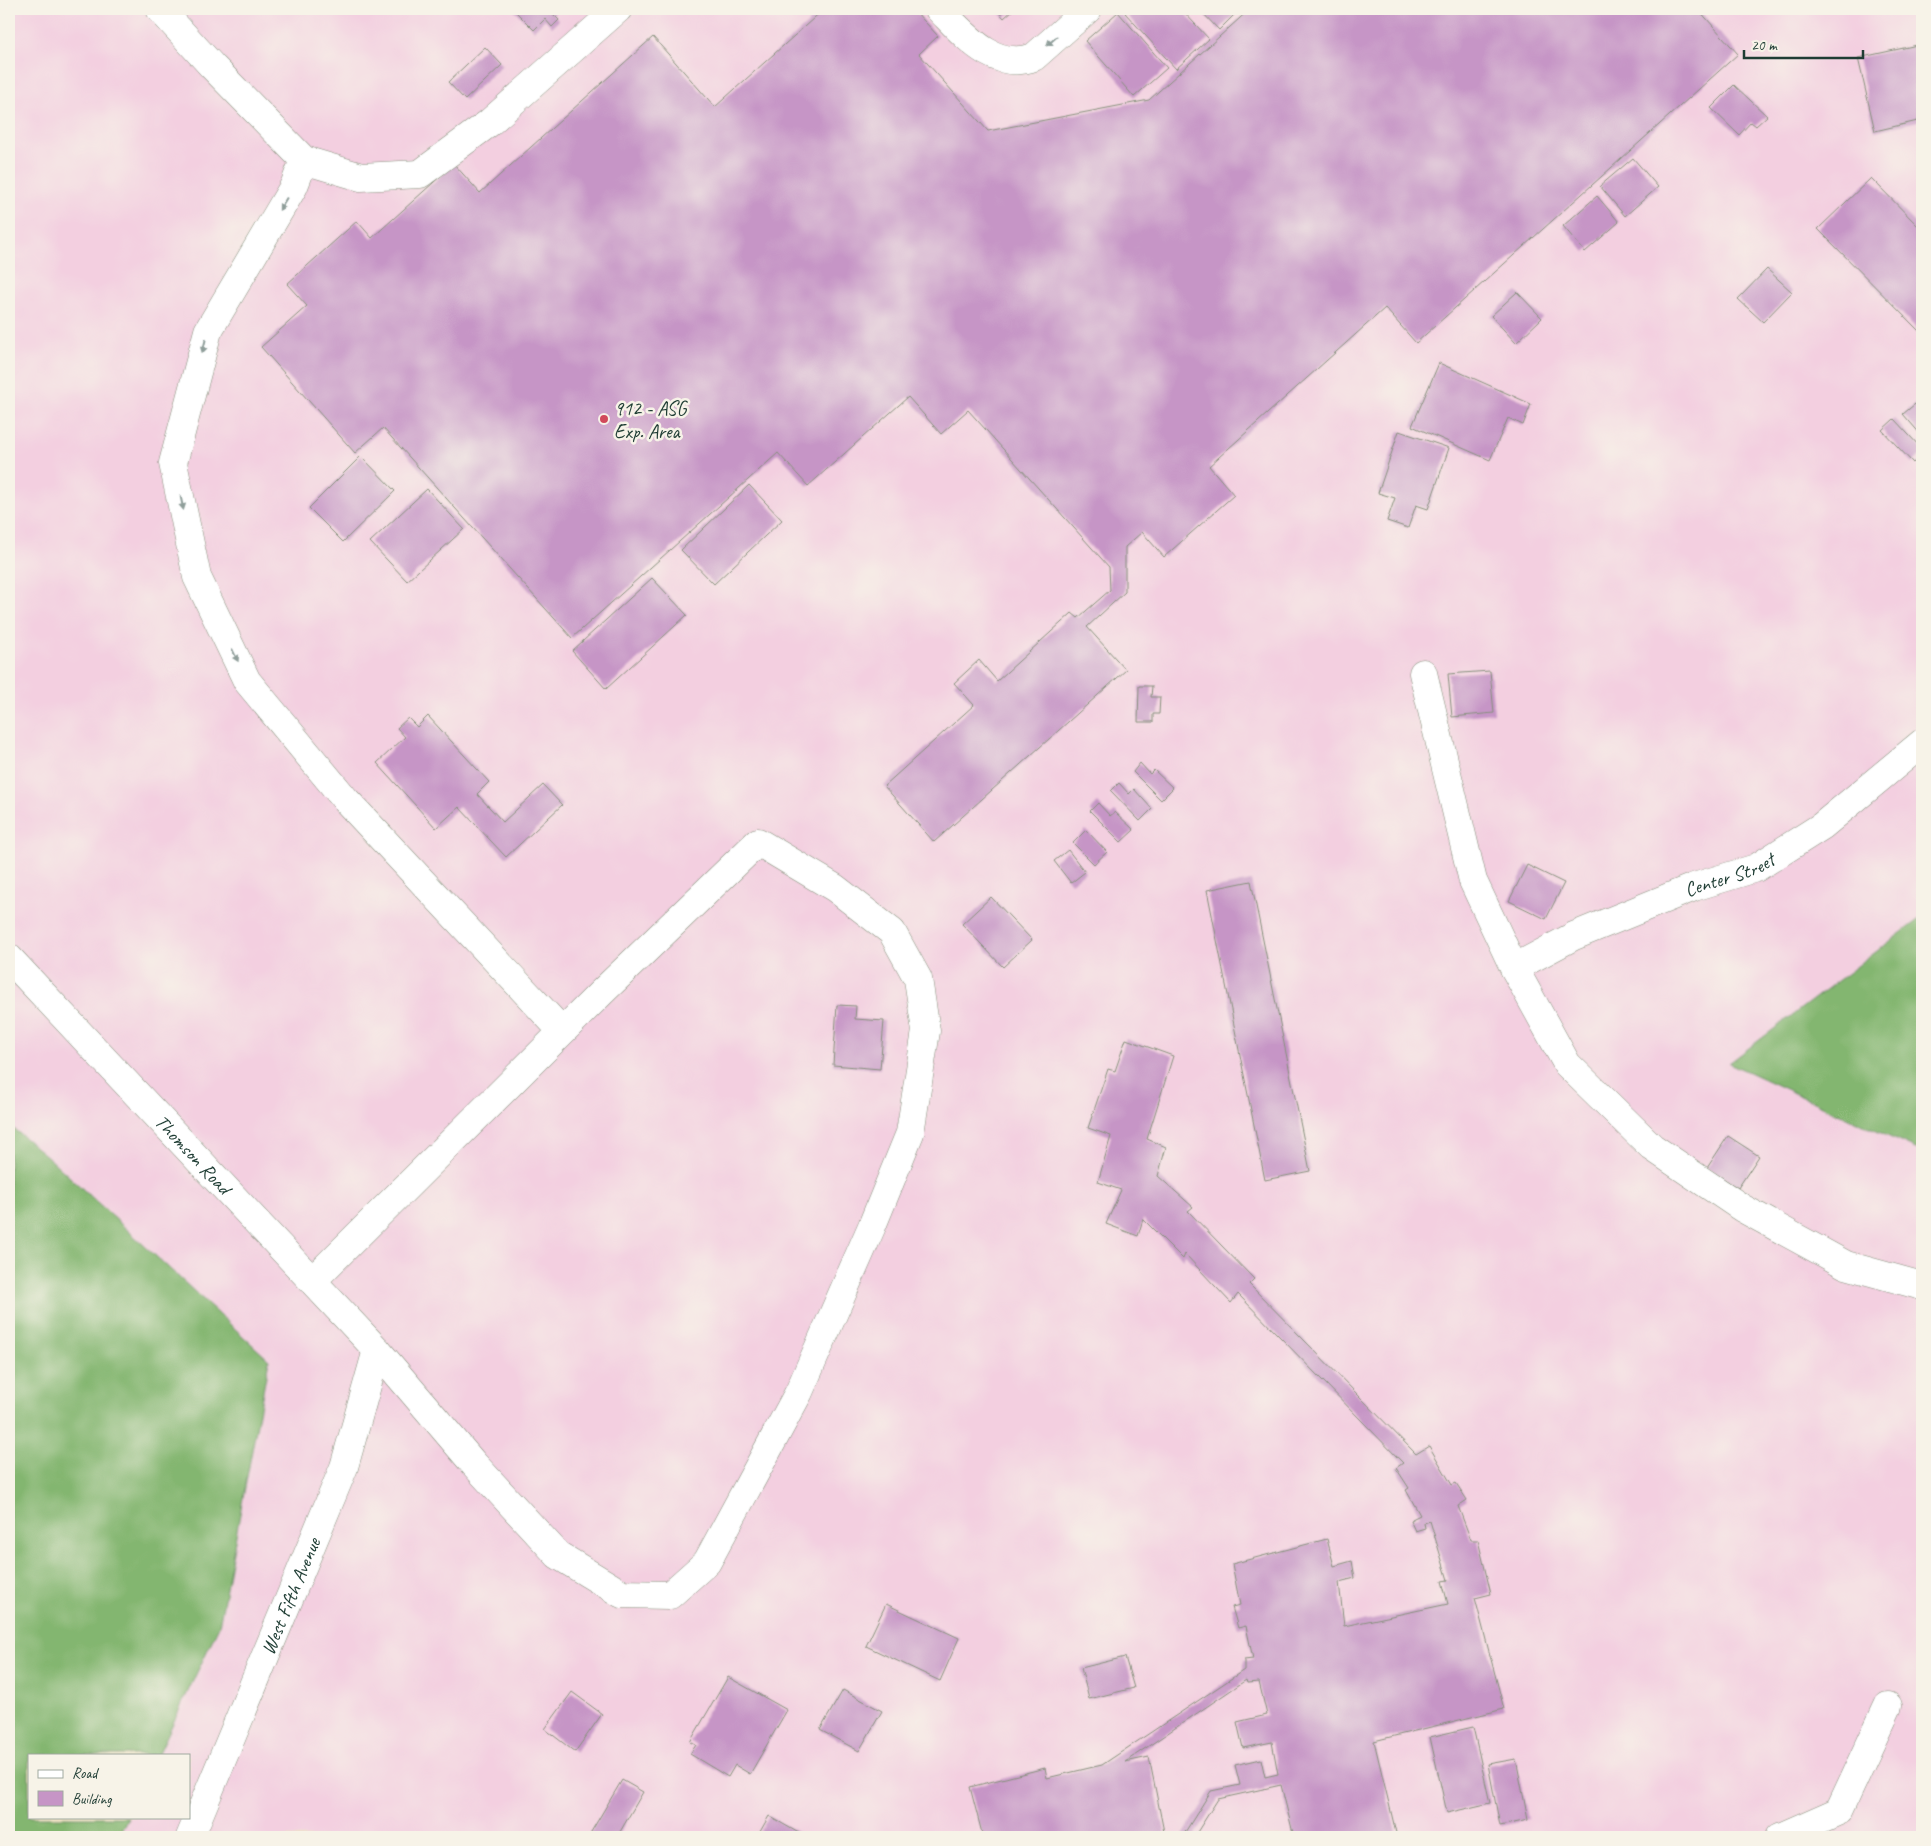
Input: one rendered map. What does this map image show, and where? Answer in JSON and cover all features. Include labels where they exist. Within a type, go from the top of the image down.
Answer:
[{"type":"street","points":[[160,9],[212,66],[304,160],[361,177],[420,174],[489,123],[618,9]]},
{"type":"street","points":[[938,9],[977,47],[1012,62],[1034,57],[1088,9]]},
{"type":"street","points":[[304,160],[294,186],[208,331],[173,463],[197,577],[247,681],[345,799],[562,1031],[312,1280]]},
{"type":"street","points":[[1423,673],[1473,881],[1514,968],[1567,1064],[1652,1147],[1742,1208],[1846,1264],[1922,1286]]},
{"type":"street","name":"Center Street","points":[[1514,968],[1574,936],[1694,887],[1756,868],[1822,826],[1922,743]]},
{"type":"street","name":"Thomson Road","points":[[9,958],[377,1350],[474,1464],[558,1555],[622,1594],[670,1595],[707,1562],[798,1392],[872,1226],[910,1133],[926,1031],[918,979],[892,932],[835,888],[758,842],[562,1031]]},
{"type":"street","name":"West Fifth Avenue","points":[[190,1837],[344,1467],[377,1350]]},
{"type":"street","points":[[1780,1837],[1839,1811],[1888,1706]]},
{"type":"shaded area","points":[[9,9],[1922,9],[1922,1837],[9,1837]]},
{"type":"green space","points":[[1922,917],[1922,1152],[1729,1063]]},
{"type":"green space","points":[[9,1125],[48,1157],[269,1360],[219,1626],[158,1754],[28,1754],[28,1818],[128,1818],[118,1837],[9,1837]]},
{"type":"building","points":[[513,9],[559,9],[553,14],[559,20],[552,27],[545,19],[534,30]]},
{"type":"building","name":"912 - ASG Exp. Area","points":[[824,9],[913,9],[938,36],[919,54],[988,131],[1149,100],[1250,9],[1698,9],[1738,54],[1416,343],[1385,308],[1209,466],[1234,495],[1164,557],[1142,532],[1125,547],[1125,592],[1087,627],[1126,670],[934,842],[884,786],[974,705],[954,683],[979,660],[997,681],[1072,613],[1078,618],[1110,590],[1109,567],[968,410],[941,434],[908,397],[808,486],[778,453],[572,638],[383,428],[355,453],[261,347],[307,306],[287,284],[357,221],[372,238],[454,164],[480,193],[653,37],[715,107]]},
{"type":"building","points":[[996,9],[1014,9],[1004,18]]},
{"type":"building","points":[[1130,9],[1181,9],[1209,39],[1176,69],[1125,13]]},
{"type":"building","points":[[1199,9],[1240,9],[1219,30]]},
{"type":"building","points":[[1118,12],[1167,68],[1134,97],[1085,41]]},
{"type":"building","points":[[1922,44],[1922,120],[1875,131],[1858,58]]},
{"type":"building","points":[[485,47],[502,65],[465,100],[448,82]]},
{"type":"building","points":[[1734,85],[1767,116],[1756,126],[1751,122],[1739,135],[1711,108]]},
{"type":"building","points":[[1633,158],[1658,187],[1625,216],[1600,186]]},
{"type":"building","points":[[1871,178],[1922,230],[1922,334],[1818,229]]},
{"type":"building","points":[[1597,196],[1619,222],[1585,252],[1563,226]]},
{"type":"building","points":[[1767,269],[1792,292],[1763,322],[1738,299]]},
{"type":"building","points":[[1517,292],[1542,318],[1516,343],[1491,316]]},
{"type":"building","points":[[1439,363],[1531,404],[1523,425],[1508,418],[1490,460],[1412,426]]},
{"type":"building","points":[[1915,404],[1922,412],[1922,436],[1903,414]]},
{"type":"building","points":[[1894,419],[1922,449],[1922,454],[1913,463],[1882,430]]},
{"type":"building","points":[[1399,431],[1449,448],[1428,509],[1416,505],[1408,528],[1387,521],[1395,498],[1378,493]]},
{"type":"building","points":[[361,456],[395,491],[343,542],[309,508]]},
{"type":"building","points":[[749,485],[782,520],[714,584],[681,550]]},
{"type":"building","points":[[427,489],[464,529],[407,581],[370,542]]},
{"type":"building","points":[[652,578],[687,615],[606,689],[572,651]]},
{"type":"building","points":[[1490,671],[1494,713],[1452,717],[1448,674]]},
{"type":"building","points":[[1139,686],[1152,686],[1151,697],[1160,697],[1159,714],[1153,714],[1153,722],[1138,722]]},
{"type":"building","points":[[428,716],[489,782],[477,794],[503,822],[543,785],[562,805],[506,857],[459,807],[436,828],[377,763],[405,737],[397,728],[408,718],[417,727]]},
{"type":"building","points":[[1140,763],[1150,774],[1154,770],[1173,788],[1161,800],[1133,772]]},
{"type":"building","points":[[1119,783],[1129,794],[1134,789],[1152,809],[1140,821],[1111,791]]},
{"type":"building","points":[[1098,803],[1110,816],[1115,812],[1134,830],[1121,842],[1090,811]]},
{"type":"building","points":[[1086,830],[1107,852],[1094,864],[1073,843]]},
{"type":"building","points":[[1068,850],[1085,872],[1071,883],[1054,861]]},
{"type":"building","points":[[1527,865],[1564,883],[1546,919],[1509,901]]},
{"type":"building","points":[[1251,881],[1310,1171],[1265,1180],[1207,890]]},
{"type":"building","points":[[991,897],[1032,940],[1003,967],[962,924]]},
{"type":"building","points":[[837,1005],[856,1006],[855,1019],[884,1021],[880,1069],[833,1065]]},
{"type":"building","points":[[1126,1039],[1173,1056],[1147,1139],[1166,1147],[1158,1176],[1193,1207],[1188,1211],[1254,1279],[1249,1284],[1416,1454],[1429,1446],[1452,1485],[1456,1483],[1467,1500],[1458,1506],[1471,1540],[1478,1540],[1491,1594],[1475,1598],[1504,1709],[1374,1741],[1397,1837],[1294,1837],[1281,1785],[1218,1799],[1194,1837],[1182,1837],[1211,1791],[1240,1785],[1235,1765],[1261,1759],[1265,1777],[1278,1774],[1272,1742],[1243,1748],[1237,1722],[1267,1715],[1259,1682],[1247,1683],[1246,1680],[1125,1762],[1149,1757],[1165,1837],[983,1837],[970,1787],[1045,1768],[1047,1778],[1102,1765],[1244,1670],[1244,1660],[1253,1659],[1246,1626],[1238,1628],[1232,1607],[1240,1605],[1232,1564],[1327,1539],[1334,1566],[1352,1561],[1355,1578],[1339,1582],[1344,1626],[1448,1604],[1442,1581],[1448,1580],[1430,1521],[1424,1523],[1425,1528],[1415,1531],[1410,1520],[1420,1515],[1406,1490],[1409,1488],[1396,1468],[1403,1463],[1238,1294],[1231,1303],[1185,1254],[1183,1259],[1143,1219],[1138,1236],[1106,1224],[1121,1190],[1098,1182],[1111,1136],[1088,1128],[1108,1069],[1115,1071]]},
{"type":"building","points":[[1728,1136],[1759,1156],[1738,1188],[1707,1168]]},
{"type":"building","points":[[886,1604],[959,1638],[940,1681],[866,1646]]},
{"type":"building","points":[[1125,1657],[1134,1688],[1089,1699],[1081,1668]]},
{"type":"building","points":[[728,1677],[787,1710],[750,1774],[735,1765],[728,1777],[690,1754],[696,1745],[690,1742]]},
{"type":"building","points":[[843,1690],[882,1711],[859,1751],[820,1730]]},
{"type":"building","points":[[572,1692],[602,1714],[575,1752],[545,1729]]},
{"type":"building","points":[[1473,1727],[1490,1803],[1447,1813],[1430,1737]]},
{"type":"building","points":[[1516,1759],[1528,1820],[1500,1826],[1488,1764]]},
{"type":"building","points":[[622,1780],[643,1792],[617,1837],[588,1837]]},
{"type":"building","points":[[769,1816],[804,1836],[757,1837]]},
{"type":"place","name":"912 - ASG Exp. Area","points":[[604,419]]}]
